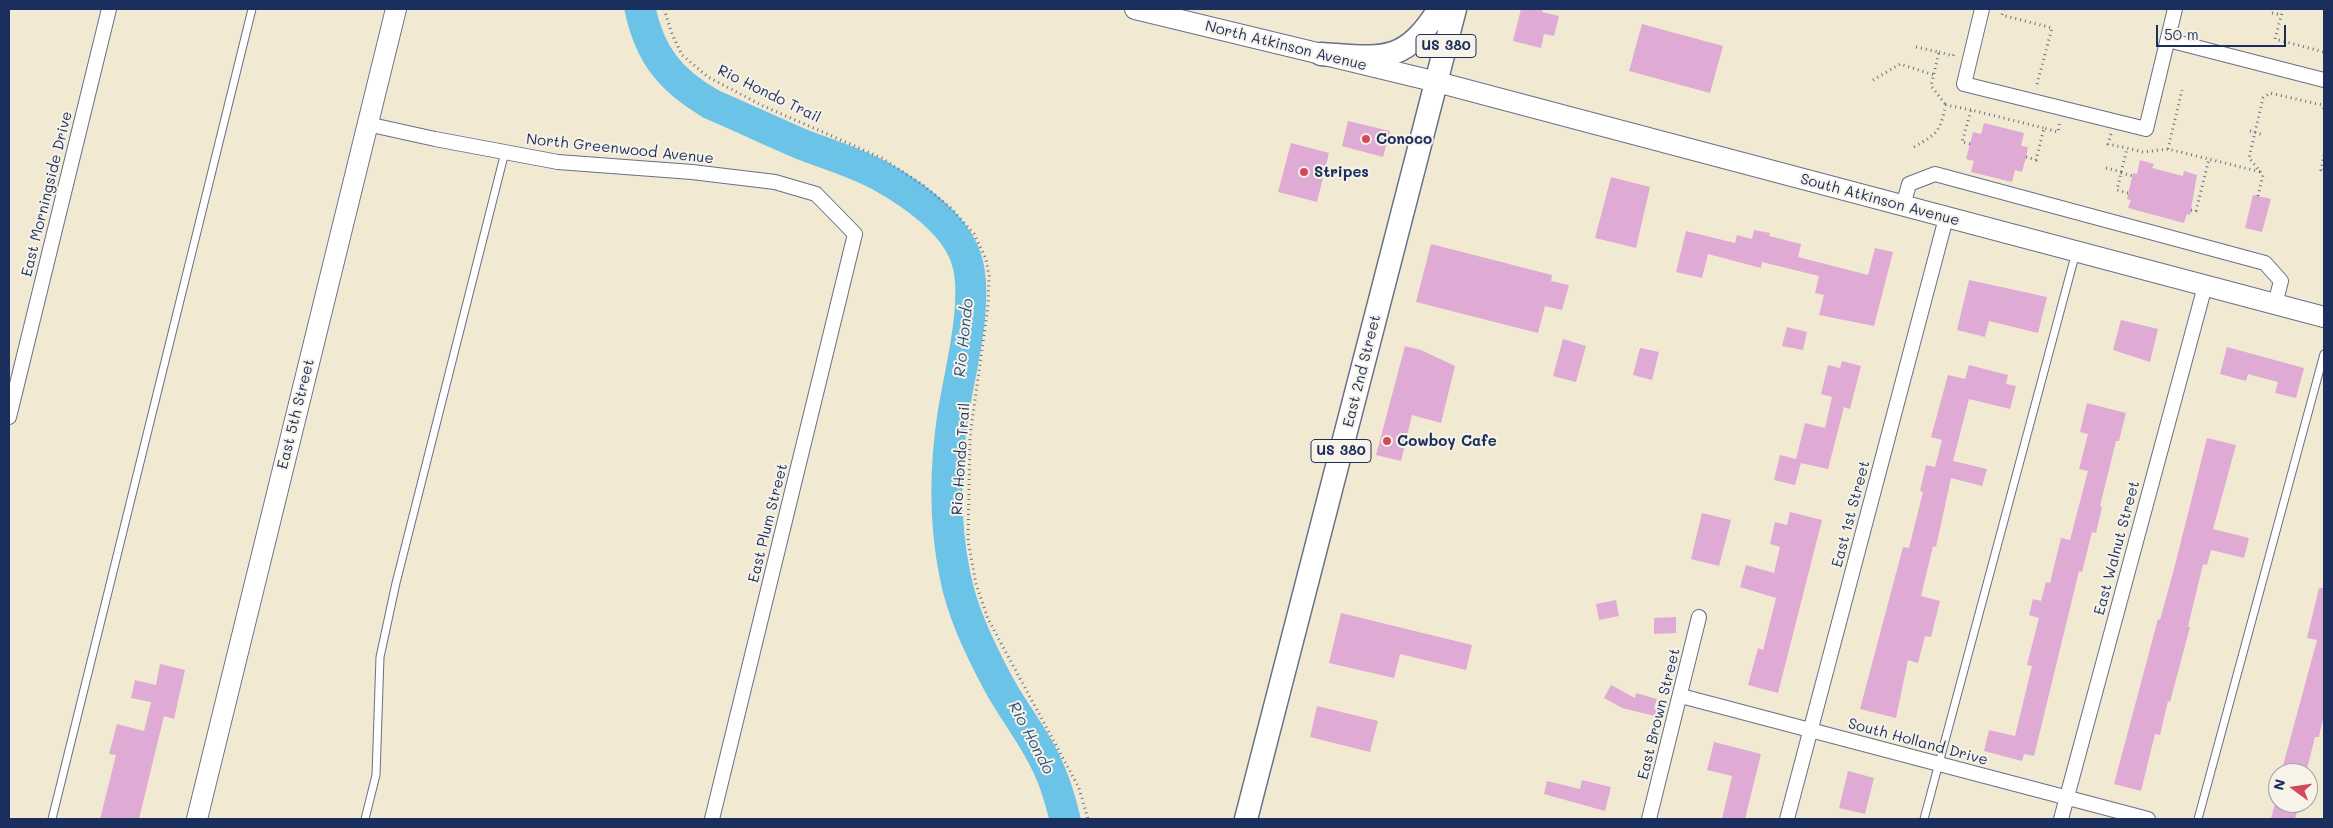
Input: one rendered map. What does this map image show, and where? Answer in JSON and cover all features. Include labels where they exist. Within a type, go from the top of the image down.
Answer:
[{"type":"main road","name":"East 5th Street","points":[[197,819],[396,9]]},
{"type":"main road","name":"North Atkinson Avenue","points":[[1134,9],[1437,82]]},
{"type":"main road","points":[[1322,54],[1379,57],[1399,52],[1417,40],[1439,9]]},
{"type":"main road","name":"East 2nd Street","points":[[1246,819],[1455,9]]},
{"type":"main road","name":"South Atkinson Avenue","points":[[1437,82],[2324,317]]},
{"type":"street","name":"East Morningside Drive","points":[[9,417],[109,9]]},
{"type":"street","points":[[1982,9],[1964,84],[2146,129],[2175,9]]},
{"type":"street","points":[[2168,40],[2324,80]]},
{"type":"street","name":"North Greenwood Avenue","points":[[367,124],[558,162],[692,172],[775,182],[816,194],[855,234]]},
{"type":"street","points":[[1903,206],[1908,184],[1935,174],[2265,263],[2281,280],[2275,304]]},
{"type":"street","name":"East 1st Street","points":[[1787,819],[1946,218]]},
{"type":"street","name":"East Plum Street","points":[[712,819],[855,234]]},
{"type":"street","name":"East Walnut Street","points":[[2061,819],[2205,286]]},
{"type":"street","name":"East Brown Street","points":[[1649,819],[1699,618]]},
{"type":"street","name":"South Holland Drive","points":[[1680,696],[2148,819]]},
{"type":"lane","points":[[52,819],[252,9]]},
{"type":"lane","points":[[365,819],[376,775],[380,657],[396,583],[505,152]]},
{"type":"lane","points":[[1924,819],[2076,252]]},
{"type":"lane","points":[[2198,819],[2324,354]]},
{"type":"path","name":"Rio Hondo Trail","points":[[664,9],[672,34],[682,55],[708,77],[763,106],[882,158],[930,191],[952,210],[974,234],[986,259],[990,276],[988,306],[970,436],[968,541],[976,584],[988,619],[1079,788],[1088,819]]},
{"type":"path","points":[[2004,9],[2002,16],[2052,28],[2033,101]]},
{"type":"path","points":[[2283,9],[2275,40],[2324,52]]},
{"type":"path","points":[[2272,13],[2281,15]]},
{"type":"path","points":[[1916,46],[1953,56],[1956,47]]},
{"type":"path","points":[[1939,52],[1931,86],[1946,104],[2058,132],[2061,117]]},
{"type":"path","points":[[1873,80],[1900,64],[1934,75]]},
{"type":"path","points":[[2168,149],[2182,90]]},
{"type":"path","points":[[2258,196],[2263,175],[2249,158],[2264,98],[2270,93],[2322,105],[2324,109]]},
{"type":"path","points":[[1914,148],[1935,135],[1941,126],[1946,104]]},
{"type":"path","points":[[1970,144],[1962,142],[1971,110]]},
{"type":"path","points":[[2026,157],[2036,160],[2044,128]]},
{"type":"path","points":[[2112,129],[2108,144],[2143,152],[2168,149],[2261,172]]},
{"type":"path","points":[[2250,131],[2264,135]]},
{"type":"path","points":[[2128,148],[2117,190],[2128,193]]},
{"type":"path","points":[[2324,155],[2321,170],[2324,174]]},
{"type":"path","points":[[2191,210],[2196,211],[2199,192],[2210,159]]},
{"type":"path","points":[[2106,168],[2132,176]]},
{"type":"building","points":[[1521,9],[1543,9],[1542,12],[1559,16],[1554,36],[1544,34],[1541,48],[1513,41]]},
{"type":"building","points":[[1642,24],[1723,46],[1710,93],[1629,71]]},
{"type":"building","name":"Conoco","points":[[1348,121],[1390,131],[1383,157],[1342,146]]},
{"type":"building","points":[[1984,123],[2024,133],[2021,146],[2028,147],[2026,157],[2022,172],[2015,170],[2012,182],[1971,172],[1974,161],[1966,159],[1973,132],[1981,134]]},
{"type":"building","name":"Stripes","points":[[1291,143],[1329,153],[1317,202],[1278,192]]},
{"type":"building","points":[[2140,160],[2154,164],[2152,168],[2183,176],[2184,171],[2197,175],[2190,215],[2187,214],[2184,223],[2128,208],[2131,200],[2127,199],[2133,173],[2137,174]]},
{"type":"building","points":[[1611,177],[1650,187],[1636,248],[1595,238]]},
{"type":"building","points":[[2253,195],[2271,199],[2262,232],[2245,228]]},
{"type":"building","points":[[1754,230],[1770,233],[1769,236],[1801,244],[1798,257],[1868,275],[1875,248],[1893,252],[1874,326],[1819,315],[1824,295],[1815,293],[1819,276],[1762,262],[1761,268],[1708,254],[1702,278],[1676,272],[1686,231],[1735,243],[1737,235],[1752,239]]},
{"type":"building","points":[[1431,244],[1552,275],[1551,281],[1569,285],[1562,310],[1545,306],[1538,333],[1416,302]]},
{"type":"building","points":[[1969,280],[2047,297],[2038,333],[1989,321],[1985,337],[1957,330]]},
{"type":"building","points":[[2121,320],[2158,329],[2150,362],[2113,350]]},
{"type":"building","points":[[1787,327],[1807,332],[1803,350],[1782,346]]},
{"type":"building","points":[[1563,339],[1586,346],[1576,382],[1553,376]]},
{"type":"building","points":[[1405,346],[1421,350],[1455,366],[1441,423],[1412,415],[1401,461],[1376,455]]},
{"type":"building","points":[[2227,347],[2304,368],[2296,398],[2275,393],[2278,382],[2248,374],[2246,381],[2220,374]]},
{"type":"building","points":[[1640,348],[1659,352],[1652,380],[1633,375]]},
{"type":"building","points":[[1842,361],[1861,366],[1850,409],[1844,407],[1828,469],[1801,463],[1795,485],[1774,480],[1780,455],[1796,459],[1805,423],[1825,428],[1832,397],[1821,394],[1828,365],[1840,368]]},
{"type":"building","points":[[1969,365],[2008,375],[2006,384],[2016,386],[2010,409],[1969,399],[1953,461],[1987,469],[1982,486],[1951,478],[1936,547],[1933,546],[1921,596],[1940,601],[1931,637],[1925,636],[1918,663],[1908,660],[1896,718],[1860,709],[1903,547],[1909,548],[1923,492],[1920,491],[1926,465],[1935,467],[1942,440],[1931,437],[1948,375],[1965,379]]},
{"type":"building","points":[[2087,403],[2126,413],[2119,441],[2116,441],[2100,506],[2102,507],[2096,533],[2092,532],[2082,572],[2079,571],[2034,756],[2024,754],[2022,761],[1984,751],[1989,730],[2015,736],[2032,666],[2027,665],[2039,618],[2029,615],[2033,599],[2041,601],[2046,582],[2050,583],[2061,538],[2070,540],[2088,471],[2079,469],[2088,434],[2080,432]]},
{"type":"building","points":[[2207,438],[2236,445],[2213,529],[2249,538],[2244,558],[2211,550],[2207,565],[2203,564],[2188,627],[2190,627],[2170,702],[2168,701],[2160,735],[2155,734],[2141,791],[2114,784],[2158,619],[2160,620],[2174,569]]},
{"type":"building","points":[[1790,512],[1822,520],[1778,693],[1748,685],[1758,648],[1763,650],[1776,598],[1740,587],[1746,565],[1774,573],[1780,547],[1770,544],[1775,522],[1787,525]]},
{"type":"building","points":[[1702,513],[1731,520],[1719,566],[1691,559]]},
{"type":"building","points":[[2319,588],[2324,588],[2324,714],[2319,737],[2315,737],[2308,763],[2284,763],[2317,640],[2307,638]]},
{"type":"building","points":[[1616,600],[1619,616],[1599,620],[1596,604]]},
{"type":"building","points":[[1341,613],[1472,645],[1466,670],[1400,654],[1394,678],[1329,663]]},
{"type":"building","points":[[1676,617],[1676,633],[1654,634],[1654,618]]},
{"type":"building","points":[[160,664],[185,670],[174,719],[164,716],[139,819],[100,819],[116,755],[109,754],[117,724],[144,731],[151,702],[131,698],[135,680],[156,685]]},
{"type":"building","points":[[1611,685],[1635,698],[1636,693],[1657,699],[1654,708],[1665,713],[1663,718],[1622,708],[1604,698]]},
{"type":"building","points":[[1317,706],[1378,721],[1370,752],[1310,737]]},
{"type":"building","points":[[1714,742],[1761,754],[1745,819],[1722,819],[1732,776],[1707,770]]},
{"type":"building","points":[[1848,771],[1874,778],[1865,814],[1839,808]]},
{"type":"building","points":[[1582,780],[1611,787],[1605,811],[1544,794],[1547,781],[1580,789]]},
{"type":"building","points":[[2272,813],[2296,813],[2295,819],[2271,819]]},
{"type":"waterway","name":"Rio Hondo","points":[[640,9],[644,25],[656,53],[673,76],[684,86],[711,104],[884,178],[908,193],[932,212],[943,222],[961,245],[970,274],[971,293],[970,314],[948,454],[947,515],[951,555],[962,603],[978,644],[1004,694],[1045,760],[1057,789],[1065,819]]},
{"type":"place","name":"Conoco","points":[[1366,139]]},
{"type":"place","name":"Stripes","points":[[1304,172]]},
{"type":"place","name":"Cowboy Cafe","points":[[1387,441]]}]
